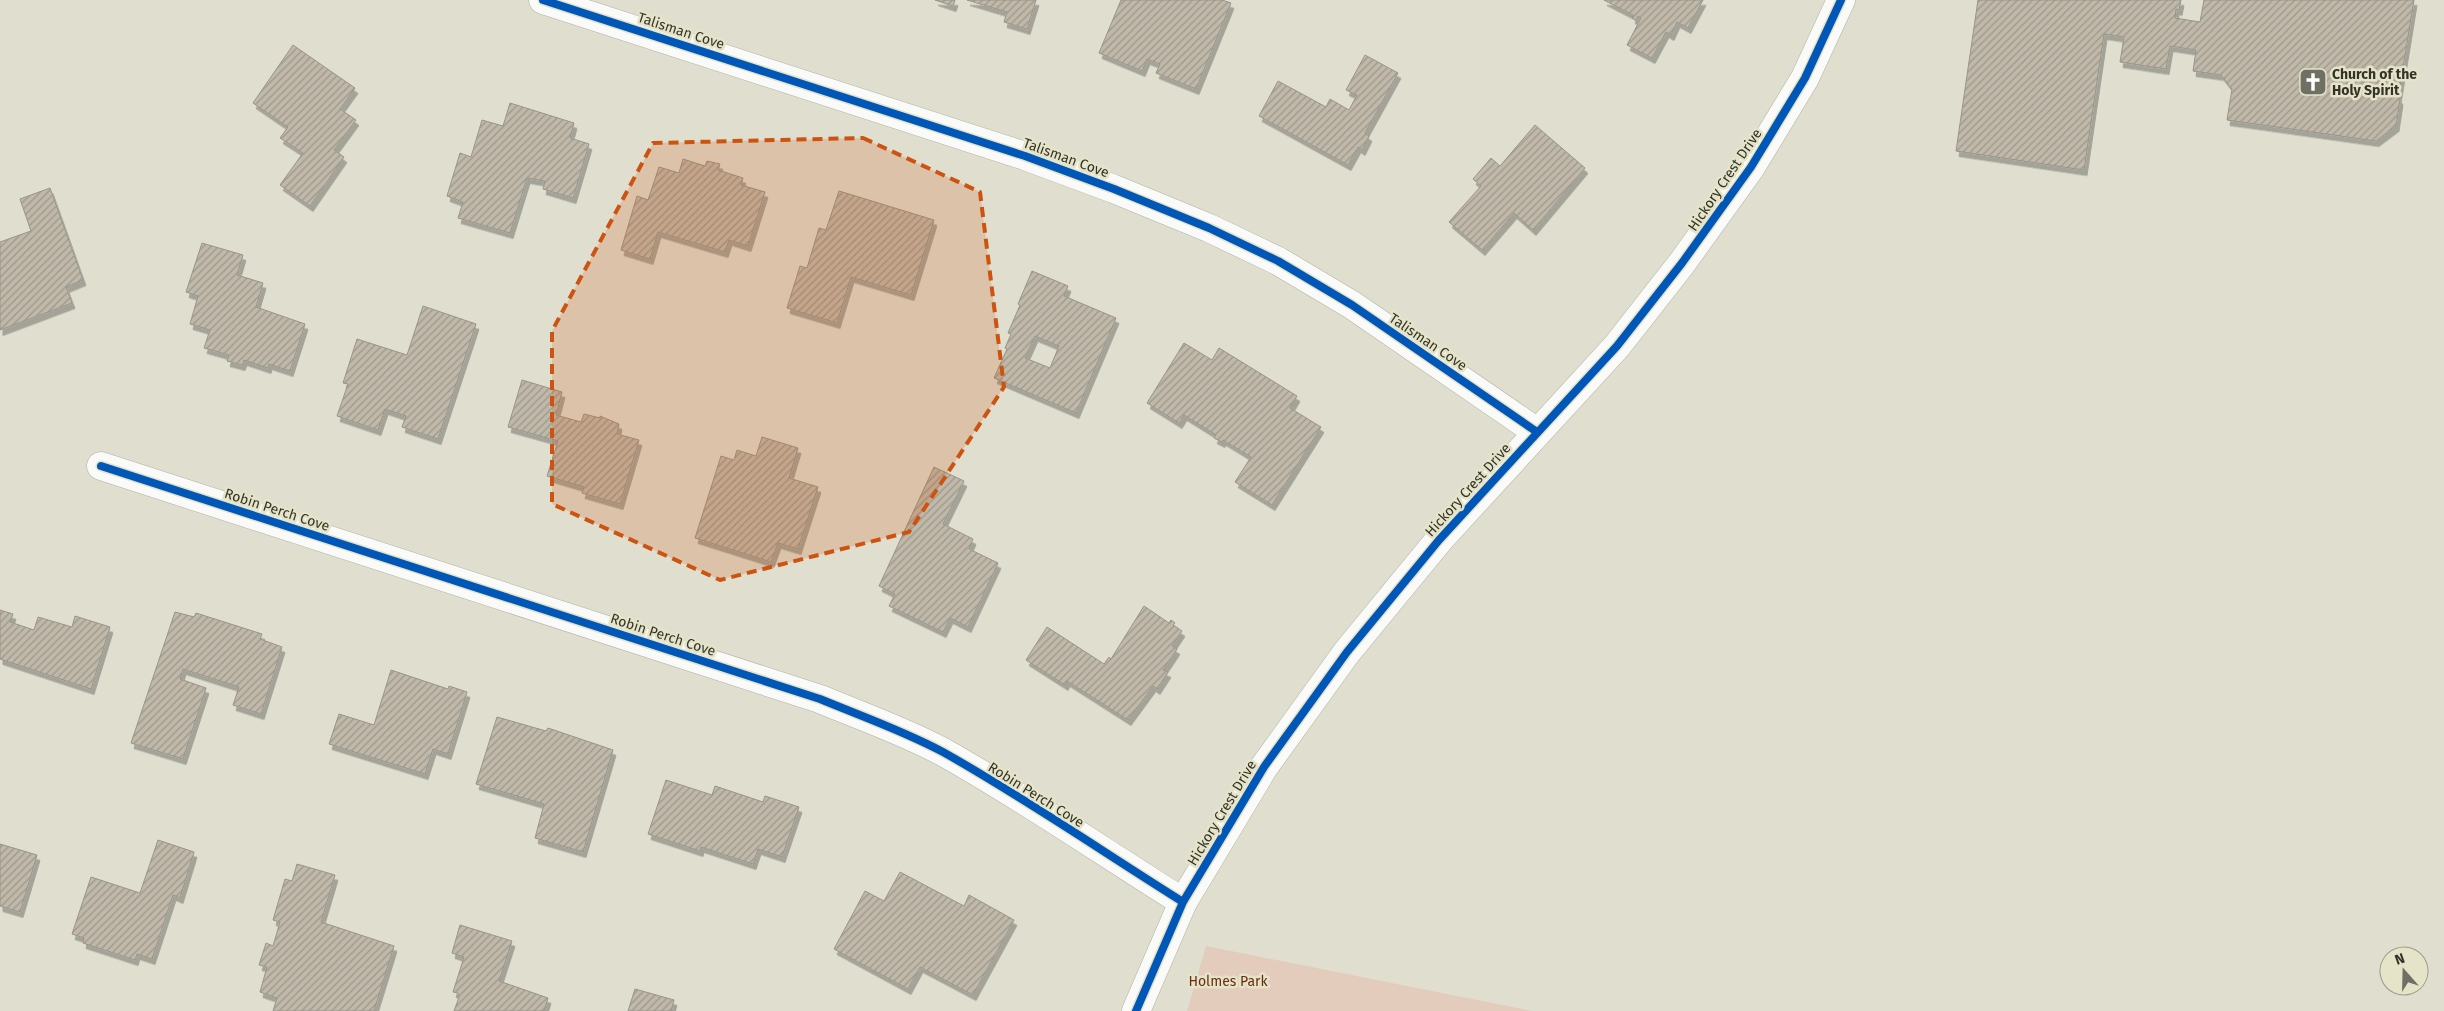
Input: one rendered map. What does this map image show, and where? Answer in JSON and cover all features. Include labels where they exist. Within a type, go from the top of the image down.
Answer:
[{"type":"street","name":"Talisman Cove","points":[[543,0],[1025,156],[1114,189],[1209,228],[1278,261],[1352,305],[1537,432]]},
{"type":"street","name":"Hickory Crest Drive","points":[[1136,1011],[1183,902],[1264,768],[1347,652],[1439,540],[1616,346],[1682,263],[1751,167],[1805,78],[1841,0]]},
{"type":"street","name":"Robin Perch Cove","points":[[101,466],[812,696],[886,725],[942,752],[987,778],[1183,902]]},
{"type":"highlighted area","points":[[863,138],[980,192],[1004,387],[909,532],[720,580],[552,504],[552,331],[653,143]]},
{"type":"green space","name":"Holmes Park","points":[[1206,946],[1532,1011],[1187,1011]]},
{"type":"building","points":[[935,0],[955,0],[953,6]]},
{"type":"building","points":[[967,0],[1036,0],[1027,29],[1004,22],[1007,12]]},
{"type":"building","points":[[1121,0],[1222,0],[1231,3],[1196,89],[1156,73],[1160,64],[1147,59],[1142,71],[1099,53]]},
{"type":"building","points":[[1604,0],[1703,0],[1688,28],[1677,22],[1671,35],[1666,32],[1652,58],[1627,45],[1641,18],[1638,16],[1636,20],[1632,18],[1633,15]]},
{"type":"building","name":"Church of the Holy Spirit","points":[[1978,0],[2181,0],[2179,10],[2176,9],[2175,18],[2200,22],[2204,0],[2414,0],[2398,98],[2400,99],[2396,126],[2376,141],[2227,120],[2232,89],[2221,75],[2193,71],[2196,50],[2170,46],[2166,69],[2120,62],[2124,37],[2104,34],[2084,170],[1956,151]]},
{"type":"building","points":[[293,45],[355,88],[340,109],[356,120],[334,150],[344,157],[310,206],[280,185],[303,153],[280,138],[288,127],[253,103]]},
{"type":"building","points":[[1365,55],[1398,73],[1365,133],[1369,136],[1362,150],[1358,147],[1348,165],[1259,116],[1278,81],[1326,107],[1330,99],[1349,110],[1357,95],[1346,90]]},
{"type":"building","points":[[510,103],[574,123],[570,138],[589,144],[573,198],[543,189],[545,181],[527,178],[510,233],[458,218],[463,202],[447,196],[460,153],[471,157],[482,120],[503,126]]},
{"type":"building","points":[[1535,125],[1585,168],[1533,230],[1514,213],[1482,250],[1449,222],[1481,186],[1473,179],[1491,158],[1500,166]]},
{"type":"building","points":[[683,159],[705,166],[707,161],[720,164],[718,170],[743,178],[741,185],[765,192],[748,246],[729,240],[725,252],[658,232],[650,259],[621,250],[637,196],[648,200],[659,167],[679,173]]},
{"type":"building","points":[[50,188],[83,280],[66,287],[72,303],[0,330],[0,242],[31,231],[20,199]]},
{"type":"building","points":[[839,191],[934,220],[911,295],[851,277],[837,323],[787,308],[800,266],[807,268],[819,228],[826,230]]},
{"type":"building","points":[[202,243],[243,255],[237,275],[263,283],[256,307],[305,324],[290,371],[269,364],[268,368],[244,360],[242,365],[227,361],[229,355],[204,348],[210,330],[190,324],[198,296],[186,292]]},
{"type":"building","points":[[1032,271],[1068,286],[1064,296],[1116,318],[1076,413],[994,378],[1007,349],[1005,348],[1011,334],[1008,333],[1020,305],[1018,304]],"holes":[[[1035,336],[1059,346],[1050,368],[1025,358]]]},
{"type":"building","points":[[423,306],[476,324],[438,439],[402,427],[406,416],[385,409],[378,430],[337,416],[348,384],[343,383],[357,339],[407,355]]},
{"type":"building","points":[[1184,343],[1212,360],[1219,348],[1297,396],[1290,408],[1321,427],[1272,505],[1235,482],[1251,457],[1223,440],[1222,442],[1214,438],[1216,435],[1184,415],[1179,423],[1147,403]]},
{"type":"building","points":[[522,380],[562,392],[556,415],[581,422],[584,414],[600,418],[600,416],[619,424],[617,434],[639,440],[620,504],[582,493],[584,487],[547,476],[558,441],[508,427]]},
{"type":"building","points":[[762,437],[798,448],[789,478],[818,487],[798,549],[778,543],[771,562],[695,538],[721,456],[734,460],[737,450],[756,456]]},
{"type":"building","points":[[934,467],[964,481],[943,524],[973,539],[969,549],[998,563],[968,627],[950,618],[943,632],[889,606],[895,594],[879,586]]},
{"type":"building","points":[[1144,606],[1169,623],[1171,620],[1175,623],[1173,625],[1182,631],[1172,646],[1177,649],[1163,670],[1168,672],[1157,689],[1153,686],[1128,720],[1067,681],[1065,685],[1026,660],[1047,627],[1104,664],[1109,657],[1111,659]]},
{"type":"building","points":[[0,610],[13,614],[10,622],[34,630],[38,617],[72,627],[75,616],[110,627],[91,689],[0,659]]},
{"type":"building","points":[[175,612],[194,617],[196,613],[262,634],[260,639],[282,647],[261,714],[233,705],[239,687],[183,669],[180,679],[206,688],[183,759],[131,743]]},
{"type":"building","points":[[391,670],[448,689],[449,686],[467,692],[448,754],[433,749],[425,774],[329,744],[339,714],[374,725]]},
{"type":"building","points":[[497,717],[546,731],[548,728],[613,750],[583,852],[535,838],[544,804],[476,784]]},
{"type":"building","points":[[666,780],[712,795],[715,786],[763,802],[765,796],[799,807],[782,857],[758,849],[753,864],[701,847],[700,851],[648,834]]},
{"type":"building","points":[[158,840],[194,852],[180,898],[173,895],[152,959],[137,954],[135,960],[83,943],[84,938],[72,934],[91,877],[140,893]]},
{"type":"building","points":[[0,844],[37,855],[20,912],[0,906]]},
{"type":"building","points":[[297,864],[335,875],[321,922],[394,946],[374,1011],[273,1011],[277,998],[260,992],[267,967],[259,965],[266,943],[273,946],[280,922],[273,920],[285,879],[292,881]]},
{"type":"building","points":[[900,872],[964,906],[969,895],[1014,920],[973,995],[920,967],[908,989],[834,949],[865,891],[884,901]]},
{"type":"building","points":[[460,925],[512,941],[499,981],[548,998],[544,1011],[454,1011],[459,997],[458,993],[453,992],[464,957],[452,953]]},
{"type":"building","points":[[635,989],[674,1000],[671,1011],[628,1011]]},
{"type":"cycle path","points":[[543,0],[1025,156],[1114,189],[1209,228],[1278,261],[1352,305],[1537,432]]},
{"type":"cycle path","points":[[1136,1011],[1183,902],[1264,767],[1347,652],[1439,540],[1617,346],[1682,263],[1751,167],[1805,78],[1841,0]]},
{"type":"cycle path","points":[[101,466],[820,699],[898,730],[943,752],[1034,806],[1183,902]]},
{"type":"place","name":"Church of the Holy Spirit","points":[[2313,82]]}]
